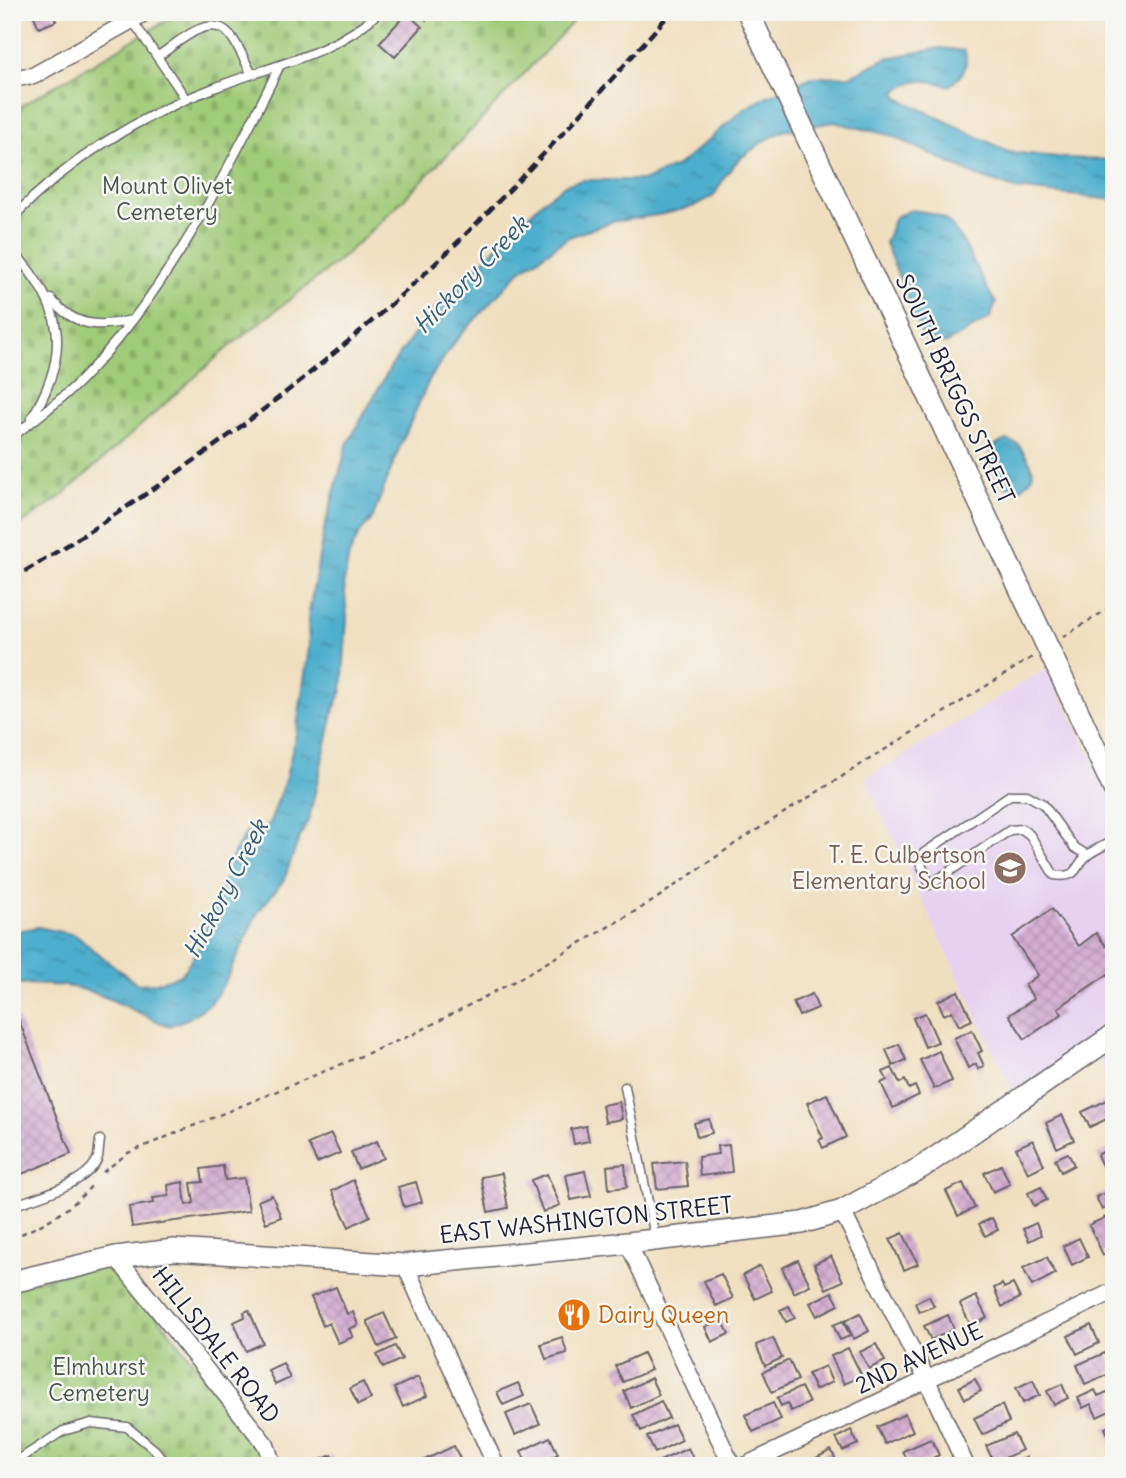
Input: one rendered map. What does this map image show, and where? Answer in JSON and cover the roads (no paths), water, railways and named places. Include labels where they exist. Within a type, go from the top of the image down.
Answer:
[{"type":"street","name":"SOUTH BRIGGS STREET","points":[[748,12],[1114,789]]},
{"type":"street","points":[[12,78],[33,76],[139,16]]},
{"type":"street","name":"EAST WASHINGTON STREET","points":[[12,1282],[116,1257],[174,1250],[405,1265],[628,1244],[802,1223],[842,1211],[922,1167],[1114,1035]]},
{"type":"street","points":[[842,1211],[927,1380],[966,1466]]},
{"type":"street","points":[[628,1244],[732,1466]]},
{"type":"street","name":"HILLSDALE ROAD","points":[[116,1257],[266,1445],[273,1466]]},
{"type":"street","points":[[405,1265],[496,1466]]},
{"type":"street","name":"2ND AVENUE","points":[[744,1466],[1114,1291]]},
{"type":"lane","points":[[12,218],[56,177],[112,137],[186,99],[252,74],[279,67],[335,41],[379,12]]},
{"type":"lane","points":[[139,16],[157,57],[186,99]]},
{"type":"lane","points":[[157,57],[194,32],[213,25],[220,26],[232,36],[252,74]]},
{"type":"lane","points":[[12,435],[81,380],[132,320],[220,184],[279,67]]},
{"type":"lane","points":[[12,250],[58,308],[79,321],[109,326],[132,320]]},
{"type":"lane","points":[[27,425],[42,402],[57,353],[54,314],[46,294]]},
{"type":"lane","points":[[1087,855],[1074,847],[1043,804],[1027,795],[1010,795],[918,857],[930,885],[1010,830],[1022,829],[1030,835],[1054,875],[1066,877],[1076,871],[1087,855],[1114,840]]},
{"type":"lane","points":[[625,1087],[655,1240]]},
{"type":"lane","points":[[12,1206],[60,1189],[79,1178],[97,1159],[100,1140]]},
{"type":"lane","points":[[12,1464],[63,1431],[91,1423],[127,1427],[155,1450],[168,1466]]},
{"type":"water","name":"Hickory Creek","points":[[940,48],[965,51],[966,62],[961,75],[949,86],[928,81],[909,84],[896,92],[898,98],[1009,152],[1114,160],[1114,200],[1015,189],[975,175],[893,136],[834,122],[783,131],[764,141],[738,160],[714,196],[692,207],[611,222],[569,237],[519,272],[457,339],[430,378],[372,519],[359,534],[349,555],[344,582],[347,618],[342,691],[334,709],[309,818],[284,880],[258,912],[225,982],[211,1003],[189,1018],[169,1026],[85,990],[12,983],[12,932],[38,927],[75,935],[137,984],[156,983],[181,975],[198,949],[234,853],[247,831],[262,835],[271,820],[286,777],[296,734],[309,648],[308,618],[324,530],[347,445],[390,368],[426,318],[543,201],[565,185],[582,180],[645,180],[679,165],[743,110],[766,97],[812,77],[850,76],[887,58]]},
{"type":"water","points":[[911,210],[936,214],[950,225],[965,245],[996,303],[990,318],[945,344],[922,334],[885,243],[895,217]]},
{"type":"water","points":[[1006,440],[1018,444],[1031,464],[1030,480],[1017,491],[1004,486],[989,461],[994,446]]},
{"type":"railway","points":[[12,579],[124,509],[233,433],[387,308],[527,172],[671,12]]},
{"type":"place","name":"T. E. Culbertson Elementary School","points":[[1010,868]]},
{"type":"place","name":"Dairy Queen","points":[[574,1315]]},
{"type":"park label","name":"Mount Olivet Cemetery","points":[[167,199]]},
{"type":"park label","name":"Elmhurst Cemetery","points":[[99,1380]]}]
